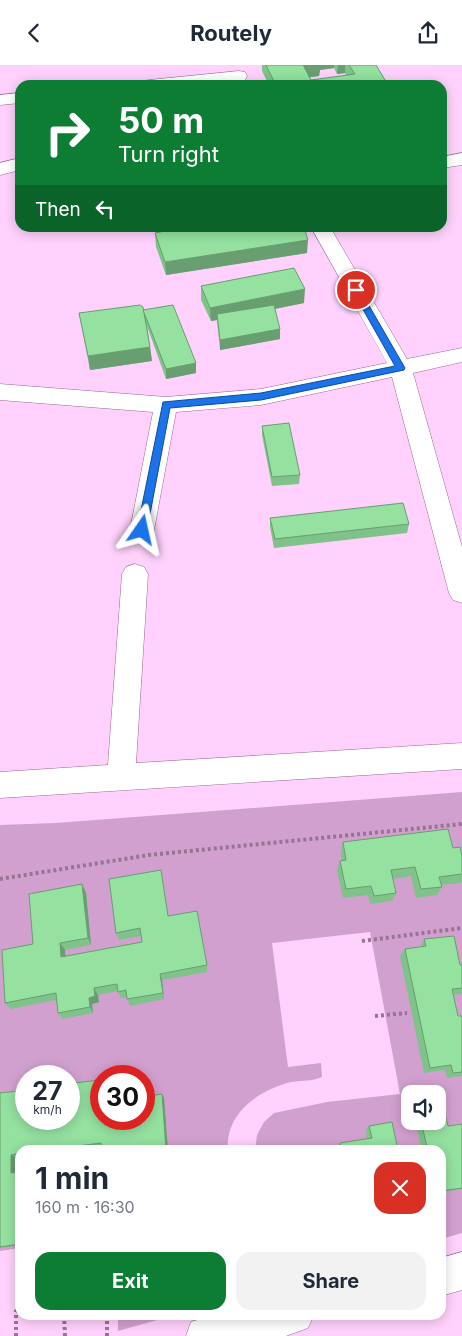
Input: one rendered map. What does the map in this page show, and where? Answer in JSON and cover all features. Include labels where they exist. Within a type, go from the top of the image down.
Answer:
[{"type":"street","points":[[194,80],[239,75]]},
{"type":"street","points":[[0,100],[15,98]]},
{"type":"street","points":[[447,162],[462,159]]},
{"type":"street","points":[[0,169],[15,166]]},
{"type":"street","points":[[323,232],[401,368],[452,520],[462,593]]},
{"type":"street","points":[[0,392],[166,405],[261,397],[462,355]]},
{"type":"street","points":[[142,530],[166,405]]},
{"type":"street","points":[[120,779],[135,574]]},
{"type":"street","points":[[0,785],[120,779],[462,756]]},
{"type":"street","points":[[446,1276],[462,1271]]},
{"type":"street","points":[[205,1336],[274,1320]]},
{"type":"path","points":[[0,879],[149,855],[461,825]]},
{"type":"path","points":[[362,941],[462,929]]},
{"type":"path","points":[[375,1016],[406,1013]]},
{"type":"path","points":[[16,1320],[16,1336]]},
{"type":"path","points":[[64,1320],[64,1336]]},
{"type":"path","points":[[107,1320],[108,1336]]},
{"type":"shaded area","points":[[462,792],[462,1233],[446,1238],[446,1145],[256,1145],[257,1135],[264,1122],[274,1113],[327,1102],[400,1094],[370,932],[272,943],[288,1067],[321,1063],[322,1077],[287,1083],[264,1092],[254,1099],[237,1116],[228,1137],[228,1145],[15,1145],[15,1249],[0,1251],[0,825],[56,823]]},
{"type":"shaded area","points":[[118,1320],[157,1320],[118,1331]]},
{"type":"building","points":[[266,65],[303,65],[311,80],[274,80]]},
{"type":"building","points":[[349,65],[376,65],[385,80],[311,80],[355,74]]},
{"type":"building","points":[[306,232],[308,240],[165,262],[155,233]]},
{"type":"building","points":[[294,268],[305,289],[210,308],[201,286]]},
{"type":"building","points":[[140,305],[143,307],[150,347],[88,356],[79,313]]},
{"type":"building","points":[[173,305],[196,363],[166,369],[143,310]]},
{"type":"building","points":[[274,305],[280,329],[220,340],[217,314]]},
{"type":"building","points":[[289,423],[300,475],[272,477],[262,426]]},
{"type":"building","points":[[403,503],[409,524],[275,539],[270,518]]},
{"type":"building","points":[[448,829],[453,848],[460,847],[462,874],[439,877],[442,887],[421,889],[415,867],[391,870],[396,893],[374,896],[371,886],[346,889],[340,861],[346,860],[343,842]]},
{"type":"building","points":[[161,870],[168,916],[197,911],[207,965],[160,974],[163,993],[127,999],[126,990],[118,992],[117,984],[94,988],[95,996],[89,998],[90,1007],[58,1013],[56,993],[5,1003],[2,950],[33,944],[29,894],[82,884],[88,938],[60,943],[61,957],[142,942],[140,928],[116,933],[109,879]]},
{"type":"building","points":[[454,936],[460,965],[462,965],[462,988],[452,989],[458,1016],[462,1016],[462,1072],[453,1073],[451,1065],[430,1068],[405,949],[426,946],[424,939]]},
{"type":"building","points":[[90,1081],[90,1130],[155,1130],[155,1095],[162,1094],[166,1145],[101,1145],[101,1143],[86,1145],[15,1145],[15,1154],[11,1155],[11,1173],[15,1173],[15,1245],[0,1247],[0,1093],[15,1091],[15,1130],[80,1130],[80,1082]]},
{"type":"building","points":[[446,1118],[448,1126],[462,1124],[462,1188],[446,1190],[446,1145],[427,1145],[423,1130],[446,1130]]},
{"type":"building","points":[[392,1122],[397,1145],[340,1145],[340,1143],[372,1138],[369,1126]]},
{"type":"route","points":[[142,530],[166,405],[261,397],[401,368],[356,290]]}]
